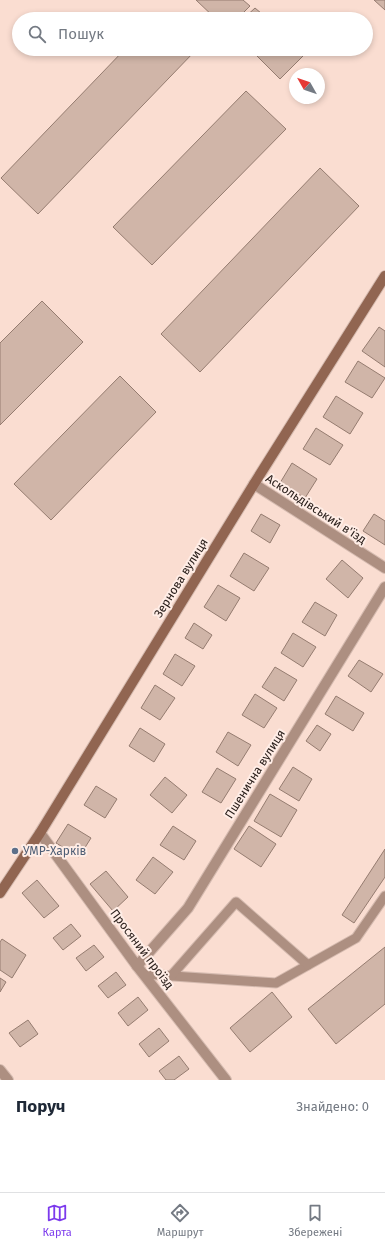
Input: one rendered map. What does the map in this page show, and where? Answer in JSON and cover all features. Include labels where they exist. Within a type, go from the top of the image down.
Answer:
[{"type":"street","name":"Зернова вулиця","points":[[0,893],[40,832],[254,484],[385,276]]},
{"type":"street","name":"Аскольдівський в'їзд","points":[[254,484],[385,568]]},
{"type":"street","name":"Пшенична вулиця","points":[[140,970],[188,908],[385,587]]},
{"type":"street","name":"Просяний проїзд","points":[[40,832],[140,970],[226,1080]]},
{"type":"street","points":[[0,1070],[8,1080]]},
{"type":"lane","points":[[140,970],[171,976],[276,983],[356,938],[385,896]]},
{"type":"lane","points":[[171,976],[236,902],[308,965]]},
{"type":"building","points":[[196,0],[243,0],[250,6],[244,12],[209,12]]},
{"type":"building","points":[[374,0],[385,0],[385,10]]},
{"type":"building","points":[[255,8],[260,12],[251,12]]},
{"type":"building","points":[[118,56],[190,56],[38,214],[1,178]]},
{"type":"building","points":[[257,56],[303,56],[291,68],[289,68],[289,70],[280,79]]},
{"type":"building","points":[[246,91],[286,129],[152,265],[113,227]]},
{"type":"building","points":[[320,168],[359,206],[200,372],[161,334]]},
{"type":"building","points":[[42,301],[83,342],[0,425],[0,343]]},
{"type":"building","points":[[379,327],[385,331],[385,367],[362,351]]},
{"type":"building","points":[[358,361],[385,378],[372,398],[345,382]]},
{"type":"building","points":[[120,376],[156,412],[51,520],[14,484]]},
{"type":"building","points":[[336,396],[363,413],[350,434],[323,417]]},
{"type":"building","points":[[316,428],[343,445],[330,465],[303,449]]},
{"type":"building","points":[[292,463],[317,479],[305,498],[280,483]]},
{"type":"building","points":[[261,514],[280,525],[270,543],[251,531]]},
{"type":"building","points":[[374,514],[385,521],[385,545],[363,531]]},
{"type":"building","points":[[244,553],[269,568],[254,591],[230,576]]},
{"type":"building","points":[[342,560],[363,578],[348,598],[326,579]]},
{"type":"building","points":[[218,585],[240,598],[226,621],[204,607]]},
{"type":"building","points":[[315,602],[337,615],[325,636],[302,622]]},
{"type":"building","points":[[194,623],[212,635],[203,649],[185,638]]},
{"type":"building","points":[[293,633],[316,647],[303,667],[281,653]]},
{"type":"building","points":[[175,654],[195,666],[182,686],[163,674]]},
{"type":"building","points":[[359,660],[383,674],[371,692],[348,676]]},
{"type":"building","points":[[275,667],[297,680],[284,701],[262,687]]},
{"type":"building","points":[[155,685],[175,698],[160,720],[141,708]]},
{"type":"building","points":[[255,694],[277,708],[264,728],[242,715]]},
{"type":"building","points":[[336,696],[364,713],[353,731],[325,714]]},
{"type":"building","points":[[317,725],[331,734],[320,751],[306,741]]},
{"type":"building","points":[[140,728],[165,744],[154,762],[129,746]]},
{"type":"building","points":[[228,732],[251,745],[238,766],[216,752]]},
{"type":"building","points":[[293,767],[312,779],[299,801],[279,789]]},
{"type":"building","points":[[217,768],[236,779],[221,803],[202,792]]},
{"type":"building","points":[[165,777],[187,795],[172,813],[150,795]]},
{"type":"building","points":[[96,786],[117,799],[105,818],[84,805]]},
{"type":"building","points":[[270,794],[297,810],[281,837],[254,821]]},
{"type":"building","points":[[68,824],[91,838],[79,857],[56,843]]},
{"type":"building","points":[[173,826],[196,841],[184,860],[160,845]]},
{"type":"building","points":[[249,826],[276,844],[261,867],[234,849]]},
{"type":"building","points":[[385,849],[385,877],[354,923],[342,915]]},
{"type":"building","points":[[153,857],[173,872],[155,894],[136,880]]},
{"type":"building","points":[[106,871],[128,897],[113,911],[90,884]]},
{"type":"building","points":[[37,880],[59,906],[44,918],[22,893]]},
{"type":"building","points":[[71,924],[81,936],[63,950],[53,938]]},
{"type":"building","points":[[2,939],[26,955],[12,978],[0,970],[0,942]]},
{"type":"building","points":[[94,945],[104,957],[86,971],[76,958]]},
{"type":"building","points":[[385,947],[385,1004],[336,1044],[308,1009]]},
{"type":"building","points":[[116,972],[126,985],[108,998],[98,986]]},
{"type":"building","points":[[0,978],[6,982],[0,992]]},
{"type":"building","points":[[272,992],[292,1017],[250,1052],[230,1028]]},
{"type":"building","points":[[138,997],[148,1010],[128,1026],[118,1013]]},
{"type":"building","points":[[28,1020],[38,1034],[20,1047],[9,1033]]},
{"type":"building","points":[[159,1028],[169,1041],[149,1057],[139,1044]]},
{"type":"building","points":[[179,1056],[189,1069],[174,1080],[166,1080],[159,1071]]},
{"type":"place","name":"УМР-Харків","points":[[15,851]]}]
